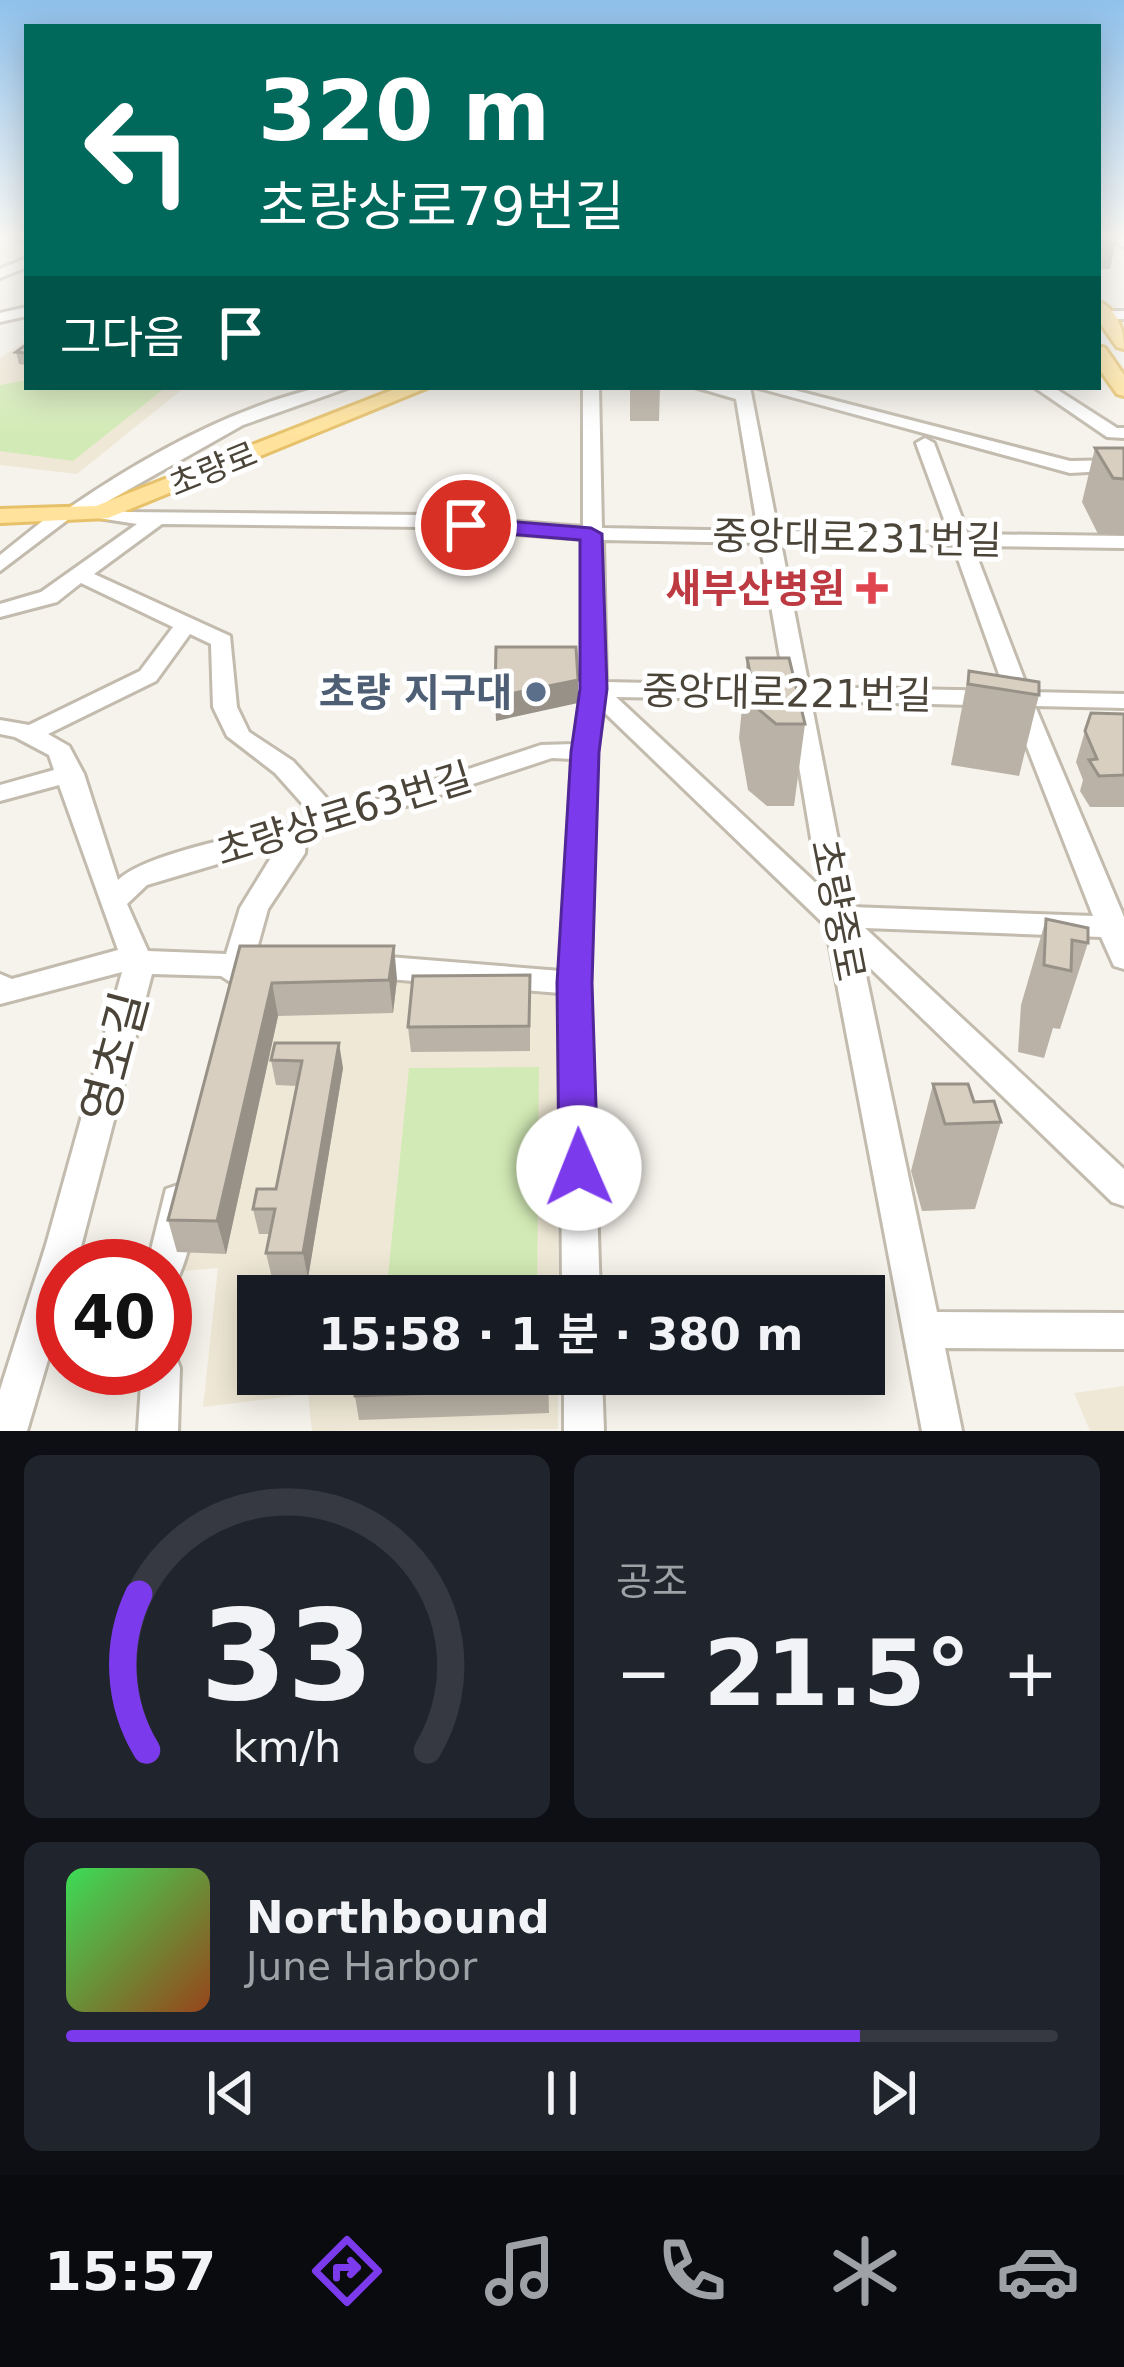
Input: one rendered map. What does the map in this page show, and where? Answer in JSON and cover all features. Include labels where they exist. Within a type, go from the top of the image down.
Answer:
[{"type":"main road","points":[[1104,315],[1124,343]]},
{"type":"main road","points":[[1101,362],[1122,387]]},
{"type":"main road","name":"초량로","points":[[0,516],[100,513],[411,390]]},
{"type":"street","points":[[0,565],[66,515],[260,412],[295,396],[326,390]]},
{"type":"street","points":[[581,1275],[574,983],[585,752],[593,689],[592,390]]},
{"type":"street","points":[[750,390],[1070,467],[1092,470],[1124,464]]},
{"type":"street","name":"초량중로","points":[[750,390],[766,537],[943,1431]]},
{"type":"street","points":[[1047,390],[1113,433],[1124,434]]},
{"type":"street","points":[[925,443],[1019,697],[1118,927],[1124,958]]},
{"type":"street","name":"중앙대로231번길","points":[[100,513],[424,521],[591,534],[1124,542]]},
{"type":"street","points":[[0,611],[49,597],[158,518]]},
{"type":"street","points":[[82,577],[222,641],[225,707],[238,736],[284,766],[334,823]]},
{"type":"street","points":[[15,730],[148,676],[187,622]]},
{"type":"street","points":[[593,689],[1124,1191]]},
{"type":"street","name":"중앙대로221번길","points":[[593,689],[1124,700]]},
{"type":"street","name":"영초길","points":[[7,1431],[64,1245],[139,965],[60,751],[15,730]]},
{"type":"street","name":"초량상로63번길","points":[[112,902],[137,878],[334,823],[550,750],[585,752]]},
{"type":"street","points":[[0,793],[70,774]]},
{"type":"street","points":[[225,1010],[254,908],[291,854],[293,835]]},
{"type":"street","points":[[838,917],[1118,927]]},
{"type":"street","points":[[1,985],[2,992],[113,961],[236,968],[397,966],[574,983]]},
{"type":"street","points":[[171,1239],[188,1161]]},
{"type":"street","points":[[922,1330],[1124,1331]]},
{"type":"street","points":[[158,1431],[160,1395]]},
{"type":"street","points":[[583,1395],[584,1431]]},
{"type":"shaded area","points":[[24,342],[24,390],[181,390],[77,474],[0,465],[0,358]]},
{"type":"shaded area","points":[[415,974],[557,993],[558,1275],[237,1275],[237,1395],[300,1395],[203,1407],[218,1268],[192,1270],[192,1239],[180,1239],[243,975]]},
{"type":"shaded area","points":[[1124,1386],[1124,1431],[1090,1431],[1074,1393]]},
{"type":"shaded area","points":[[308,1395],[558,1395],[558,1429],[312,1431]]},
{"type":"green space","points":[[24,381],[24,390],[162,390],[73,461],[0,451],[0,385]]},
{"type":"green space","points":[[539,1067],[537,1275],[388,1275],[409,1068]]},
{"type":"building","points":[[1095,448],[1124,448],[1124,479],[1113,478]]},
{"type":"building","points":[[496,647],[576,647],[578,680],[495,697]]},
{"type":"building","points":[[747,658],[789,658],[805,724],[776,724],[757,708]]},
{"type":"building","points":[[969,671],[1039,682],[1039,695],[968,684]]},
{"type":"building","points":[[1091,713],[1124,714],[1124,775],[1099,776],[1089,760],[1097,759],[1085,731]]},
{"type":"building","points":[[1046,919],[1088,928],[1088,943],[1072,940],[1071,971],[1044,965]]},
{"type":"building","points":[[240,946],[394,946],[389,980],[272,983],[217,1221],[168,1220]]},
{"type":"building","points":[[530,975],[529,1026],[408,1027],[413,976]]},
{"type":"building","points":[[275,1043],[339,1043],[303,1253],[266,1253],[275,1209],[253,1209],[257,1189],[276,1189],[302,1061],[271,1060]]},
{"type":"building","points":[[933,1084],[968,1084],[974,1102],[994,1101],[1001,1122],[945,1124]]},
{"type":"place","name":"새부산병원","points":[[872,588]]},
{"type":"place","name":"초량 지구대","points":[[536,692]]},
{"type":"route","points":[[466,525],[591,534],[593,689],[585,752],[574,983],[579,1168]]}]
